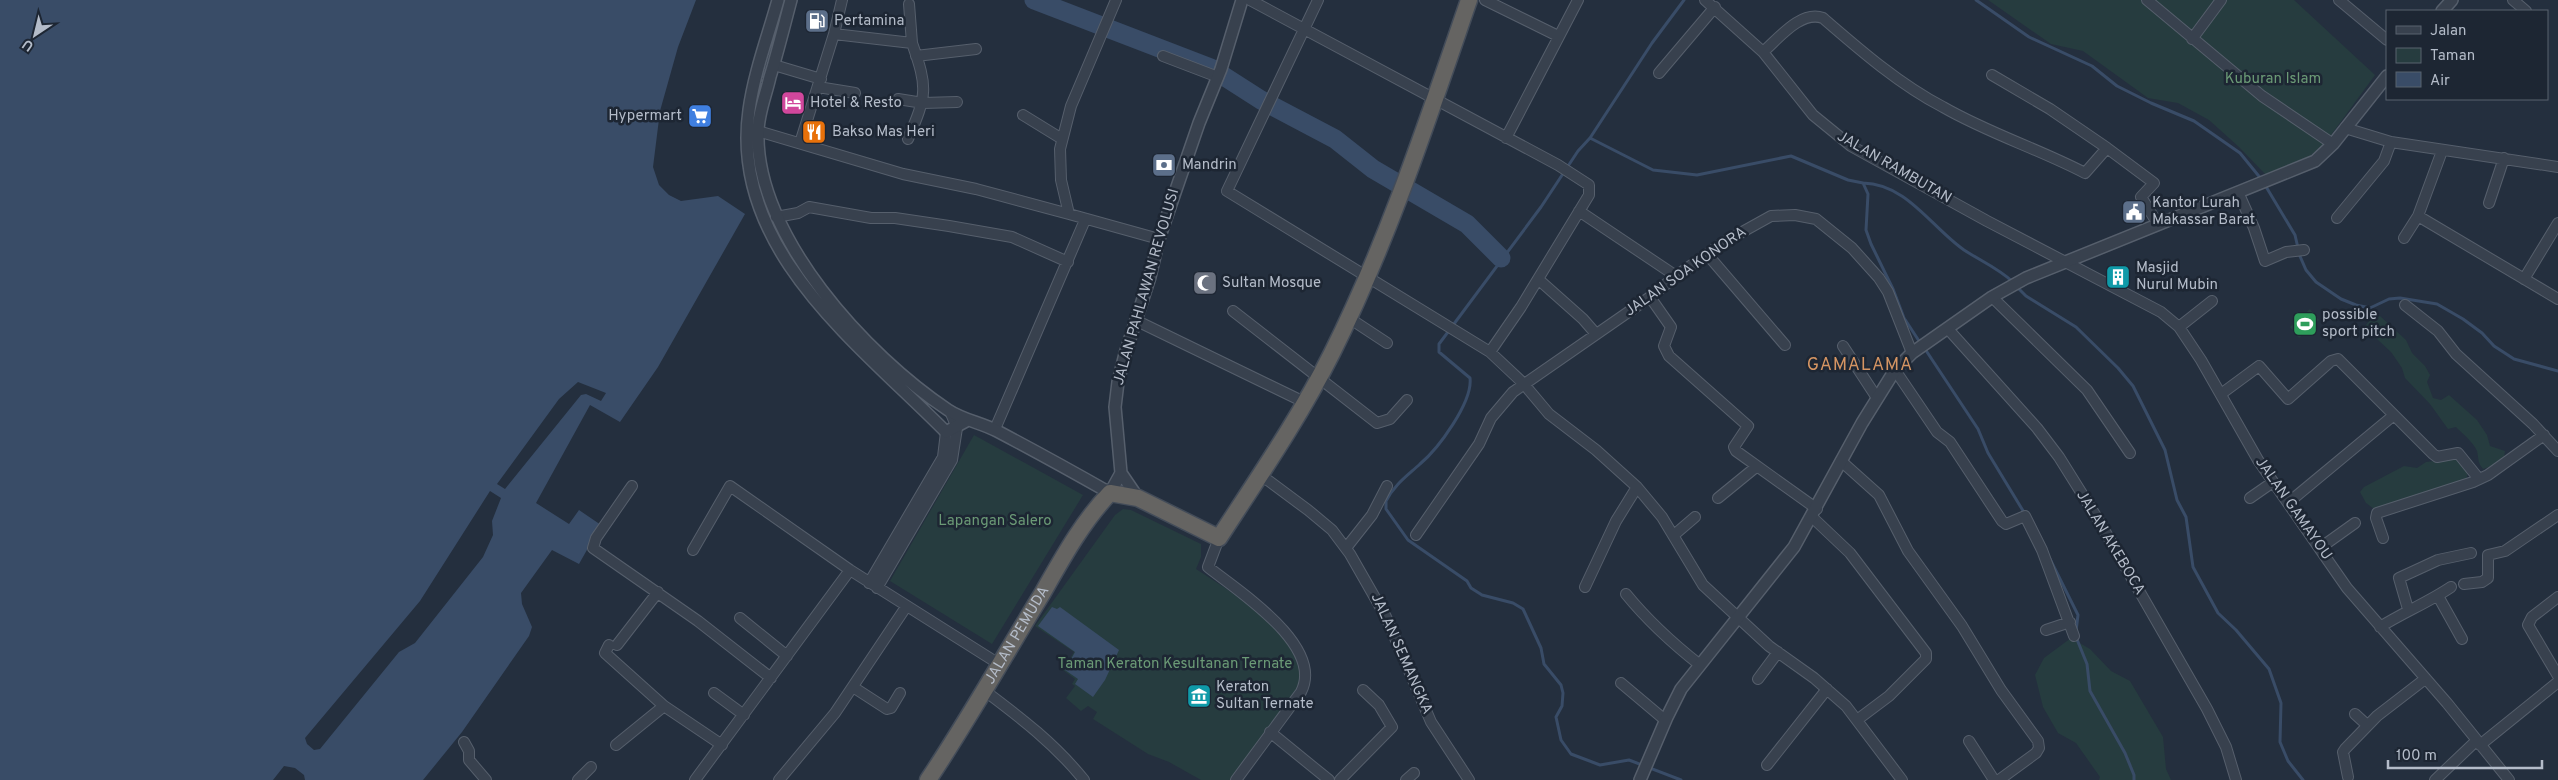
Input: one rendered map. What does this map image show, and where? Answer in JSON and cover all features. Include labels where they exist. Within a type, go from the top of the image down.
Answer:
[{"type":"highway","points":[[1110,493],[1138,498],[1219,538],[1304,402],[1349,318],[1402,189],[1469,0]]},
{"type":"highway","name":"JALAN PEMUDA","points":[[928,780],[985,691],[999,664],[1096,507],[1110,493]]},
{"type":"street","points":[[778,0],[750,106],[748,162],[762,216],[777,248],[810,295],[952,430]]},
{"type":"street","points":[[791,0],[761,110],[758,131],[759,163],[775,214],[791,246],[843,315],[899,372],[950,411],[995,430],[1110,493],[1121,473],[1138,498]]},
{"type":"street","points":[[800,144],[820,83],[842,0]]},
{"type":"street","points":[[1069,214],[1061,180],[1060,149],[1062,139],[1071,106],[1116,0]]},
{"type":"street","name":"JALAN PAHLAWAN REVOLUSI","points":[[1121,473],[1115,407],[1118,382],[1135,320],[1150,276],[1159,239],[1219,73],[1242,0]]},
{"type":"street","points":[[1250,0],[1558,165],[1589,185],[1590,195],[1490,352]]},
{"type":"street","points":[[1318,0],[1227,191],[1366,278],[1490,352],[1524,383],[1549,414],[1596,450],[1637,487],[1654,505],[1703,585],[1778,652],[1827,689],[1857,720],[1902,780]]},
{"type":"street","points":[[1485,0],[1558,36]]},
{"type":"street","points":[[1506,138],[1578,0]]},
{"type":"street","name":"JALAN RAMBUTAN","points":[[1705,0],[1763,52],[1804,104],[1836,135],[1987,221],[2065,262]]},
{"type":"street","points":[[2147,0],[2192,40],[2262,96],[2333,144]]},
{"type":"street","points":[[2192,40],[2221,0]]},
{"type":"street","points":[[2339,0],[2386,39]]},
{"type":"street","points":[[2443,10],[2452,0]]},
{"type":"street","points":[[2513,0],[2525,10]]},
{"type":"street","points":[[908,138],[923,103],[923,73],[912,43],[909,4]]},
{"type":"street","points":[[1659,73],[1714,7]]},
{"type":"street","points":[[1763,52],[1802,19],[1814,15],[1823,18],[1922,95],[1979,125],[2065,161],[2085,173],[2107,148]]},
{"type":"street","points":[[834,34],[912,43]]},
{"type":"street","points":[[916,56],[976,49]]},
{"type":"street","points":[[1163,56],[1219,73]]},
{"type":"street","points":[[774,65],[820,83],[855,93]]},
{"type":"street","points":[[1992,74],[2057,114],[2154,183],[2141,197],[2158,224]]},
{"type":"street","points":[[1641,777],[1665,720],[1681,690],[1794,547],[1841,461],[1895,370],[1920,348],[1998,294],[2026,278],[2315,162],[2333,144],[2386,77]]},
{"type":"street","points":[[898,99],[923,103],[957,102]]},
{"type":"street","points":[[750,106],[761,110]]},
{"type":"street","points":[[1022,115],[1062,139]]},
{"type":"street","points":[[2345,128],[2391,142],[2558,167]]},
{"type":"street","points":[[758,131],[903,174],[976,189],[1159,239]]},
{"type":"street","points":[[2337,218],[2384,161],[2391,142]]},
{"type":"street","points":[[2404,238],[2418,216],[2442,151]]},
{"type":"street","points":[[2489,203],[2504,158]]},
{"type":"street","points":[[2238,192],[2254,228],[2265,261],[2291,252],[2304,250]]},
{"type":"street","points":[[762,216],[798,213],[809,207],[871,218],[895,218],[949,226],[1012,237],[1068,262]]},
{"type":"street","points":[[1579,211],[1676,276]]},
{"type":"street","name":"JALAN SOA KONORA","points":[[1416,535],[1479,444],[1491,418],[1513,392],[1650,298],[1676,276],[1707,254],[1771,216],[1801,215],[1816,218],[1838,235],[1879,278],[1920,348]]},
{"type":"street","points":[[2418,216],[2558,300]]},
{"type":"street","points":[[995,430],[1085,220]]},
{"type":"street","points":[[2524,279],[2558,223]]},
{"type":"street","points":[[1707,254],[1785,345]]},
{"type":"street","name":"JALAN GAMAYOU","points":[[2065,262],[2160,312],[2179,328],[2201,360],[2244,438],[2346,588],[2509,780]]},
{"type":"street","points":[[1538,279],[1583,319],[1596,334]]},
{"type":"street","points":[[1998,294],[2087,390],[2130,453]]},
{"type":"street","points":[[1650,298],[1671,327],[1664,347],[1669,356],[1748,427],[1734,449],[1814,513],[1850,553],[1926,653],[1926,659],[1910,678],[1857,720]]},
{"type":"street","points":[[2179,328],[2212,301]]},
{"type":"street","points":[[2405,305],[2425,318],[2456,354],[2544,435],[2558,451]]},
{"type":"street","points":[[1233,311],[1377,423],[1390,419],[1408,400]]},
{"type":"street","points":[[1349,318],[1387,343]]},
{"type":"street","points":[[1135,320],[1304,402]]},
{"type":"street","name":"JALAN AKEBOCA","points":[[1948,329],[2037,428],[2059,457],[2203,702],[2226,747],[2236,780]]},
{"type":"street","points":[[1842,346],[1877,398]]},
{"type":"street","points":[[2220,394],[2259,366],[2285,397],[2290,398],[2335,359],[2349,370],[2437,457],[2458,453],[2479,479]]},
{"type":"street","points":[[1895,370],[1937,432],[1950,442],[2002,521],[2006,524],[2024,516],[2042,550],[2074,636]]},
{"type":"street","points":[[873,586],[952,460],[950,411]]},
{"type":"street","points":[[2288,503],[2394,415]]},
{"type":"street","points":[[952,430],[968,420]]},
{"type":"street","points":[[2383,538],[2376,518],[2377,513],[2479,479],[2544,435]]},
{"type":"street","points":[[1841,461],[1879,495],[1908,551],[1962,626],[2001,690],[2038,741],[2039,748],[2036,753],[1998,780]]},
{"type":"street","points":[[1718,498],[1756,466]]},
{"type":"street","name":"JALAN SEMANGKA","points":[[1259,476],[1269,480],[1308,510],[1332,530],[1346,548],[1386,616],[1431,722],[1469,780]]},
{"type":"street","points":[[2250,498],[2273,482]]},
{"type":"street","points":[[632,486],[596,538],[593,548],[658,592],[771,678]]},
{"type":"street","points":[[693,550],[730,486],[873,586],[999,664]]},
{"type":"street","points":[[1346,548],[1372,515],[1387,486]]},
{"type":"street","points":[[1586,586],[1616,521],[1637,487]]},
{"type":"street","points":[[2464,584],[2484,581],[2488,578],[2488,555],[2504,551],[2558,515]]},
{"type":"street","points":[[1674,536],[1695,517]]},
{"type":"street","points":[[2320,548],[2355,523]]},
{"type":"street","points":[[1219,538],[1208,567],[1272,619],[1300,656],[1306,673],[1306,683],[1301,692],[1236,780]]},
{"type":"street","points":[[2408,609],[2399,578],[2438,560],[2471,553]]},
{"type":"street","points":[[695,780],[850,570]]},
{"type":"street","points":[[2380,627],[2408,609],[2438,596],[2451,587]]},
{"type":"street","points":[[658,592],[605,653],[664,706],[722,745]]},
{"type":"street","points":[[1626,594],[1646,619],[1700,665]]},
{"type":"street","points":[[2438,596],[2462,639]]},
{"type":"street","points":[[2558,597],[2532,617],[2528,625],[2558,676]]},
{"type":"street","points":[[779,780],[835,713],[906,607]]},
{"type":"street","points":[[740,618],[787,656]]},
{"type":"street","points":[[2046,630],[2070,622]]},
{"type":"street","points":[[1758,679],[1778,652]]},
{"type":"street","points":[[2348,777],[2343,752],[2367,725],[2425,679]]},
{"type":"street","points":[[2435,780],[2478,743],[2558,682]]},
{"type":"street","points":[[1621,683],[1665,720]]},
{"type":"street","points":[[853,687],[887,709],[890,708],[900,693]]},
{"type":"street","points":[[1767,765],[1827,689]]},
{"type":"street","points":[[1340,780],[1392,727],[1379,705],[1363,690]]},
{"type":"street","points":[[985,691],[1047,740],[1084,780]]},
{"type":"street","points":[[714,693],[744,715]]},
{"type":"street","points":[[616,745],[664,706]]},
{"type":"street","points":[[2355,714],[2367,725]]},
{"type":"street","points":[[1270,732],[1328,780]]},
{"type":"street","points":[[1969,741],[1994,780]]},
{"type":"street","points":[[464,742],[469,751],[469,760],[486,780]]},
{"type":"street","points":[[578,780],[591,767]]},
{"type":"street","points":[[1406,780],[1414,773]]},
{"type":"green space","name":"Kuburan Islam","points":[[1988,0],[2294,0],[2375,75],[2323,146],[2303,161],[2266,175],[2209,120],[2178,103],[2148,98],[2083,51],[2051,44]]},
{"type":"green space","name":"possible sport pitch","points":[[2310,309],[2319,320],[2299,338],[2290,327]]},
{"type":"green space","points":[[2380,316],[2406,340],[2412,353],[2425,366],[2430,375],[2427,382],[2433,398],[2441,400],[2449,395],[2477,420],[2487,435],[2490,446],[2505,451],[2504,457],[2495,465],[2483,469],[2479,462],[2477,451],[2471,441],[2456,427],[2448,429],[2430,404],[2405,378],[2402,368],[2391,352],[2377,339],[2366,335],[2365,326],[2371,319]]},
{"type":"green space","name":"Lapangan Salero","points":[[974,435],[1083,495],[992,644],[890,581]]},
{"type":"green space","points":[[2458,458],[2469,468],[2465,485],[2382,515],[2366,503],[2360,492],[2364,487],[2404,466],[2417,468],[2426,462]]},
{"type":"green space","name":"Taman Keraton Kesultanan Ternate","points":[[1123,509],[1131,510],[1201,544],[1201,557],[1196,569],[1234,594],[1258,613],[1280,634],[1296,659],[1302,683],[1230,780],[1201,780],[1169,762],[1148,754],[1093,719],[1097,712],[1088,706],[1081,711],[1066,698],[1075,686],[1072,684],[1075,679],[1063,670],[1074,652],[1035,626],[1115,515]]},
{"type":"green space","points":[[2071,638],[2090,649],[2111,671],[2130,681],[2163,737],[2166,769],[2171,780],[2099,780],[2100,777],[2076,743],[2058,733],[2043,707],[2035,675],[2044,658]]},
{"type":"water","points":[[0,0],[696,0],[678,47],[660,111],[653,167],[659,185],[669,195],[681,201],[718,196],[745,214],[658,367],[620,422],[590,405],[536,503],[569,524],[579,510],[601,525],[579,564],[552,550],[521,593],[522,604],[532,627],[529,636],[462,732],[423,780],[0,780]]},
{"type":"water","points":[[1052,607],[1057,609],[1060,607],[1119,650],[1105,680],[1093,697],[1075,684],[1078,679],[1065,670],[1075,652],[1038,626]]},
{"type":"pier","points":[[578,382],[606,393],[601,401],[586,394],[581,395],[505,489],[497,484],[559,399]]},
{"type":"pier","points":[[490,491],[501,498],[492,521],[493,535],[483,557],[415,643],[399,652],[320,749],[314,750],[307,744],[305,738],[420,601]]},
{"type":"pier","points":[[284,766],[295,768],[304,775],[305,780],[273,780]]},
{"type":"waterway","points":[[1034,0],[1211,68],[1261,100],[1335,139],[1373,169],[1467,224],[1501,258]]},
{"type":"waterway","points":[[1681,780],[1629,760],[1600,765],[1571,754],[1561,740],[1556,717],[1562,706],[1563,693],[1561,685],[1544,664],[1541,648],[1523,609],[1513,603],[1482,595],[1471,588],[1467,581],[1408,540],[1386,509],[1386,501],[1397,485],[1445,437],[1466,399],[1470,378],[1439,352],[1439,344],[1541,207],[1578,151],[1590,138],[1652,43],[1684,0]]},
{"type":"waterway","points":[[1976,0],[2029,37],[2092,66],[2117,86],[2194,121],[2240,153],[2262,180]]},
{"type":"waterway","points":[[1590,138],[1653,170],[1697,175],[1791,156],[1848,180],[1863,183],[1868,194],[1866,230],[1871,244],[1893,289],[1904,318],[1921,344]]},
{"type":"waterway","points":[[1863,183],[1879,185],[1906,199],[1952,241],[2013,282]]},
{"type":"waterway","points":[[2265,185],[2295,235],[2298,248]]},
{"type":"waterway","points":[[2299,254],[2306,270],[2316,282],[2341,299],[2370,308],[2389,299],[2400,298],[2437,304],[2463,319],[2482,333],[2494,346],[2514,359],[2558,371]]},
{"type":"waterway","points":[[2017,287],[2026,296],[2076,327],[2118,368],[2133,386],[2165,450],[2177,500],[2186,517],[2193,567],[2218,613],[2236,630],[2269,669],[2281,703],[2280,742],[2288,761],[2303,780]]},
{"type":"waterway","points":[[1925,349],[1978,429],[1988,453],[2025,514]]},
{"type":"waterway","points":[[2050,559],[2078,615],[2076,631]]},
{"type":"waterway","points":[[2076,637],[2087,664],[2090,691],[2125,753],[2134,775],[2134,780]]},
{"type":"place","name":"Pertamina","points":[[817,21]]},
{"type":"place","name":"Hotel & Resto","points":[[793,103]]},
{"type":"place","name":"Hypermart","points":[[700,116]]},
{"type":"place","name":"Bakso Mas Heri","points":[[814,132]]},
{"type":"place","name":"Mandrin","points":[[1164,165]]},
{"type":"place","name":"Kantor Lurah Makassar Barat","points":[[2134,212]]},
{"type":"place","name":"Masjid Nurul Mubin","points":[[2118,277]]},
{"type":"place","name":"Sultan Mosque","points":[[1205,283]]},
{"type":"place","name":"possible sport pitch","points":[[2305,324]]},
{"type":"place","name":"Keraton Sultan Ternate","points":[[1199,696]]},
{"type":"district","name":"GAMALAMA","points":[[1860,365]]}]
